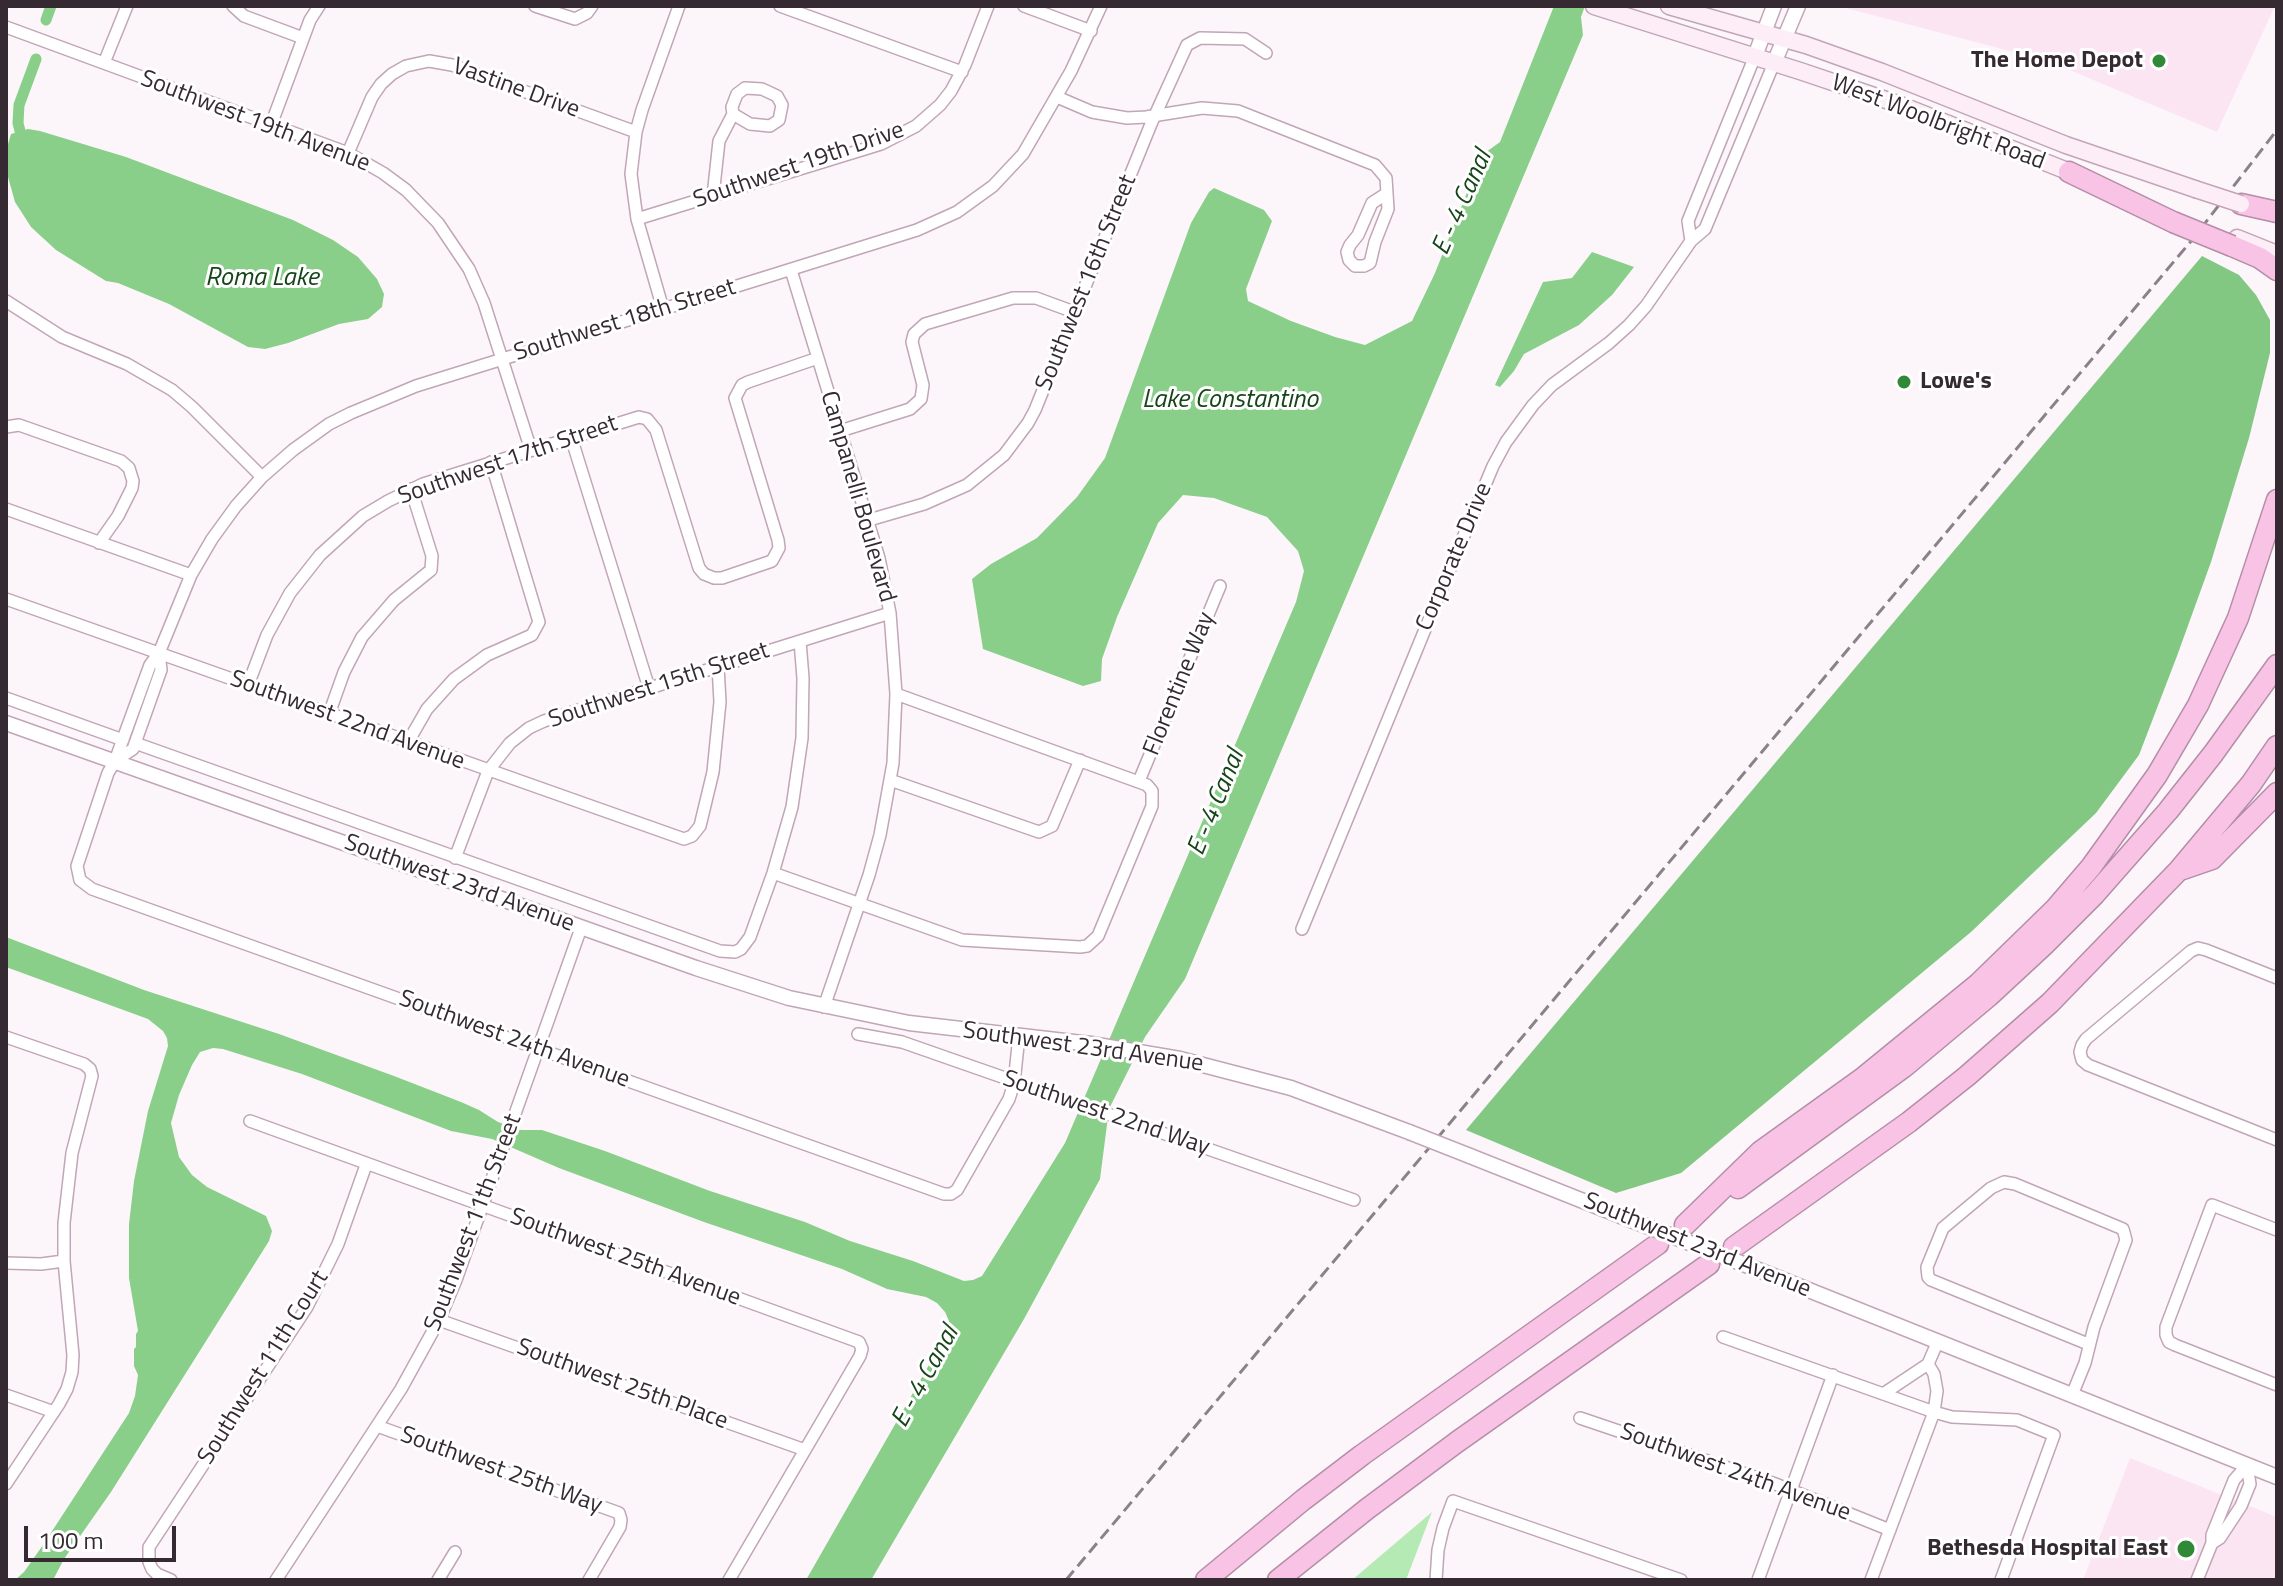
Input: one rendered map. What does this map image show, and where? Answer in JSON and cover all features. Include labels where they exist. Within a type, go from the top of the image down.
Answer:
[{"type":"highway","points":[[2069,172],[2234,242],[2277,270]]},
{"type":"highway","points":[[2277,500],[2238,618],[2198,705],[2150,787],[2091,867],[2055,909],[1978,984],[1894,1055],[1761,1151],[1684,1226],[1894,1075],[2034,955],[2144,839],[2213,754],[2277,665]]},
{"type":"highway","points":[[1734,1247],[1909,1122],[1989,1057],[2077,977],[2226,816],[2277,746]]},
{"type":"highway","points":[[2179,870],[2212,859],[2277,793]]},
{"type":"highway","points":[[1206,1580],[1352,1462],[1658,1244]]},
{"type":"highway","points":[[1278,1580],[1457,1442],[1709,1264]]},
{"type":"main road","name":"West Woolbright Road","points":[[1594,6],[1898,104],[2069,172]]},
{"type":"main road","name":"West Woolbright Road","points":[[1669,6],[1785,38],[2066,145],[2263,211]]},
{"type":"main road","points":[[2234,242],[2277,254]]},
{"type":"street","points":[[104,63],[127,6]]},
{"type":"street","points":[[233,6],[244,16],[303,38]]},
{"type":"street","points":[[271,125],[310,20],[319,6]]},
{"type":"street","points":[[535,6],[575,19],[587,13],[592,6]]},
{"type":"street","points":[[663,309],[637,219],[631,174],[642,110],[679,6]]},
{"type":"street","points":[[780,6],[962,72]]},
{"type":"street","name":"Southwest 19th Drive","points":[[637,219],[897,137],[916,126],[940,105],[962,72],[988,6]]},
{"type":"street","points":[[1024,6],[1091,31]]},
{"type":"street","name":"Southwest 18th Street","points":[[80,880],[77,866],[108,773],[129,742],[161,670],[159,653],[191,575],[223,522],[262,477],[310,437],[351,413],[416,386],[942,220],[993,186],[1023,154],[1057,97],[1101,6]]},
{"type":"street","points":[[1755,56],[1774,6]]},
{"type":"street","points":[[1774,63],[1798,6]]},
{"type":"street","name":"Southwest 19th Avenue","points":[[6,27],[348,153],[406,190],[429,212],[455,245],[477,285],[531,450]]},
{"type":"street","name":"Southwest 16th Street","points":[[869,520],[946,496],[967,485],[1004,455],[1028,423],[1183,51],[1192,41],[1200,38],[1245,39],[1266,53]]},
{"type":"street","name":"Corporate Drive","points":[[1691,241],[1688,221],[1755,56]]},
{"type":"street","name":"Vastine Drive","points":[[348,153],[372,97],[381,84],[406,66],[429,61],[452,65],[636,132]]},
{"type":"street","name":"Corporate Drive","points":[[1302,929],[1459,547],[1506,442],[1552,385],[1629,325],[1691,241],[1705,229],[1774,63]]},
{"type":"street","points":[[713,196],[719,141],[733,114],[737,94],[752,87],[762,89],[777,96],[782,110],[775,124],[766,127],[750,124],[733,114]]},
{"type":"street","points":[[1057,97],[1083,109],[1127,118],[1202,108],[1229,110],[1255,117],[1375,165],[1386,178],[1388,209],[1370,263],[1355,266],[1347,252],[1350,245],[1358,235],[1372,203],[1386,194]]},
{"type":"street","name":"Campanelli Boulevard","points":[[791,270],[869,520],[890,613],[896,694],[890,780],[876,851],[824,1007]]},
{"type":"street","points":[[840,431],[910,409],[921,399],[923,385],[912,342],[914,334],[925,324],[1013,298],[1036,298],[1074,312]]},
{"type":"street","points":[[6,301],[62,337],[127,364],[172,390],[262,477]]},
{"type":"street","name":"Southwest 17th Street","points":[[248,685],[290,593],[320,555],[363,516],[411,489],[639,417],[653,424],[699,568],[704,574],[722,578],[772,561],[779,548],[735,398],[737,391],[748,382],[818,358]]},
{"type":"street","points":[[6,427],[19,425],[121,461],[129,468],[132,488],[118,516],[99,543]]},
{"type":"street","points":[[571,437],[649,688]]},
{"type":"street","points":[[408,742],[427,709],[454,679],[487,655],[532,635],[539,622],[491,462]]},
{"type":"street","points":[[329,714],[344,672],[362,637],[394,600],[431,570],[432,556],[411,489]]},
{"type":"street","points":[[6,509],[191,575]]},
{"type":"street","name":"Florentine Way","points":[[1139,781],[1220,586]]},
{"type":"street","name":"Southwest 22nd Avenue","points":[[6,599],[676,838],[689,838],[697,833],[700,826],[713,772],[718,728],[718,666]]},
{"type":"street","name":"Southwest 15th Street","points":[[455,858],[488,771],[510,743],[529,728],[890,613]]},
{"type":"street","points":[[6,698],[727,953],[741,949],[750,937],[786,832],[800,761],[804,704],[800,641]]},
{"type":"street","points":[[773,873],[962,940],[1087,946],[1098,936],[1152,806],[1152,791],[1139,781],[896,694]]},
{"type":"street","name":"Southwest 23rd Avenue","points":[[6,723],[743,984],[824,1007],[909,1023],[1154,1054],[1291,1088],[1470,1156],[2277,1477]]},
{"type":"street","points":[[890,780],[1039,832],[1052,826],[1080,760]]},
{"type":"street","name":"Southwest 24th Avenue","points":[[80,880],[92,889],[944,1194],[957,1190],[1005,1107],[1014,1083]]},
{"type":"street","name":"Southwest 11th Street","points":[[276,1580],[415,1367],[439,1320],[483,1207],[581,928]]},
{"type":"street","points":[[2277,978],[2198,948],[2086,1039],[2080,1052],[2082,1060],[2088,1065],[2277,1140]]},
{"type":"street","name":"Southwest 22nd Way","points":[[858,1034],[902,1042],[1354,1200]]},
{"type":"street","points":[[1014,1083],[1019,1036]]},
{"type":"street","points":[[6,1037],[84,1064],[92,1076],[71,1164],[64,1223],[64,1261],[73,1363],[67,1389],[6,1484]]},
{"type":"street","name":"Southwest 25th Avenue","points":[[250,1121],[859,1342],[862,1349],[860,1356],[805,1450]]},
{"type":"street","name":"Southwest 11th Court","points":[[171,1580],[157,1574],[149,1562],[149,1547],[307,1307],[338,1244],[366,1165]]},
{"type":"street","points":[[2072,1395],[2126,1240],[2125,1232],[2120,1226],[2004,1182],[1991,1188],[1943,1228],[1927,1267],[1931,1280],[2088,1344]]},
{"type":"street","points":[[2277,1230],[2212,1205],[2166,1327],[2169,1342],[2277,1385]]},
{"type":"street","points":[[6,1263],[64,1261]]},
{"type":"street","name":"Southwest 25th Place","points":[[439,1320],[805,1450]]},
{"type":"street","points":[[1723,1337],[1934,1412],[1952,1417],[2017,1420],[2054,1435],[2001,1580]]},
{"type":"street","points":[[1883,1394],[1928,1364],[1938,1341]]},
{"type":"street","points":[[1871,1580],[1934,1412],[1937,1391],[1934,1374],[1928,1364]]},
{"type":"street","points":[[1758,1580],[1833,1375]]},
{"type":"street","points":[[6,1395],[54,1412]]},
{"type":"street","name":"Southwest 24th Avenue","points":[[1580,1418],[1791,1491],[1890,1530]]},
{"type":"street","name":"Southwest 25th Way","points":[[377,1426],[619,1513],[620,1527],[589,1580]]},
{"type":"street","points":[[729,1580],[805,1450]]},
{"type":"street","points":[[2197,1580],[2212,1543],[2220,1538],[2241,1506],[2250,1484],[2247,1465]]},
{"type":"street","points":[[1436,1580],[1438,1550],[1453,1501],[1681,1580]]},
{"type":"street","points":[[438,1580],[455,1552]]},
{"type":"shaded area","points":[[1838,6],[2275,6],[2217,132],[2048,61]]},
{"type":"shaded area","points":[[2202,256],[2239,275],[2256,295],[2270,320],[2270,353],[2249,438],[2211,562],[2177,656],[2139,755],[2096,813],[1971,932],[1681,1173],[1616,1193],[1466,1130]]},
{"type":"shaded area","name":"Bethesda Hospital East","points":[[2130,1458],[2277,1517],[2277,1580],[2083,1580]]},
{"type":"shaded area","points":[[1432,1512],[1406,1580],[1352,1580]]},
{"type":"water","points":[[1554,6],[1585,6],[1581,17],[1583,35],[1185,979],[1145,1037],[1109,1109],[1100,1179],[1024,1319],[871,1580],[806,1580],[945,1337],[949,1321],[937,1303],[926,1297],[887,1289],[842,1269],[704,1222],[559,1168],[492,1139],[451,1131],[302,1074],[213,1048],[200,1052],[179,1095],[171,1123],[179,1157],[192,1175],[207,1187],[266,1216],[272,1231],[269,1241],[53,1580],[15,1580],[43,1545],[129,1413],[135,1396],[138,1375],[134,1366],[134,1349],[138,1331],[129,1278],[129,1224],[148,1111],[168,1046],[163,1031],[148,1019],[6,967],[6,937],[144,990],[394,1076],[521,1130],[542,1130],[605,1151],[964,1281],[982,1276],[1065,1143],[1296,602],[1304,571],[1298,551],[1267,517],[1214,498],[1183,495],[1158,523],[1117,617],[1102,659],[1101,681],[1083,686],[983,649],[972,579],[991,564],[1037,538],[1077,497],[1105,458],[1191,223],[1214,188],[1264,210],[1272,221],[1246,289],[1248,301],[1291,321],[1365,345],[1412,321],[1435,273],[1482,155],[1500,142]]},
{"type":"water","name":"Roma Lake","points":[[28,129],[126,157],[293,220],[333,240],[358,257],[377,279],[384,294],[382,307],[368,319],[339,324],[265,349],[248,347],[169,304],[106,281],[56,250],[31,227],[15,202],[8,177],[6,151],[11,134]]},
{"type":"water","points":[[1592,252],[1634,267],[1612,295],[1579,325],[1524,354],[1500,387],[1495,385],[1543,282],[1572,278]]},
{"type":"waterway","points":[[46,20],[51,6]]},
{"type":"waterway","points":[[20,131],[19,105],[36,59]]},
{"type":"railway","points":[[1066,1580],[2192,240],[2277,130]]},
{"type":"place","name":"The Home Depot","points":[[2159,61]]},
{"type":"place","name":"Lowe's","points":[[1904,382]]},
{"type":"place","name":"Bethesda Hospital East","points":[[2186,1549]]},
{"type":"water label","name":"E - 4 Canal","points":[[1463,203]]},
{"type":"water label","name":"Lake Constantino","points":[[1230,401]]},
{"type":"water label","name":"E - 4 Canal","points":[[1217,803]]},
{"type":"water label","name":"E - 4 Canal","points":[[926,1377]]}]
